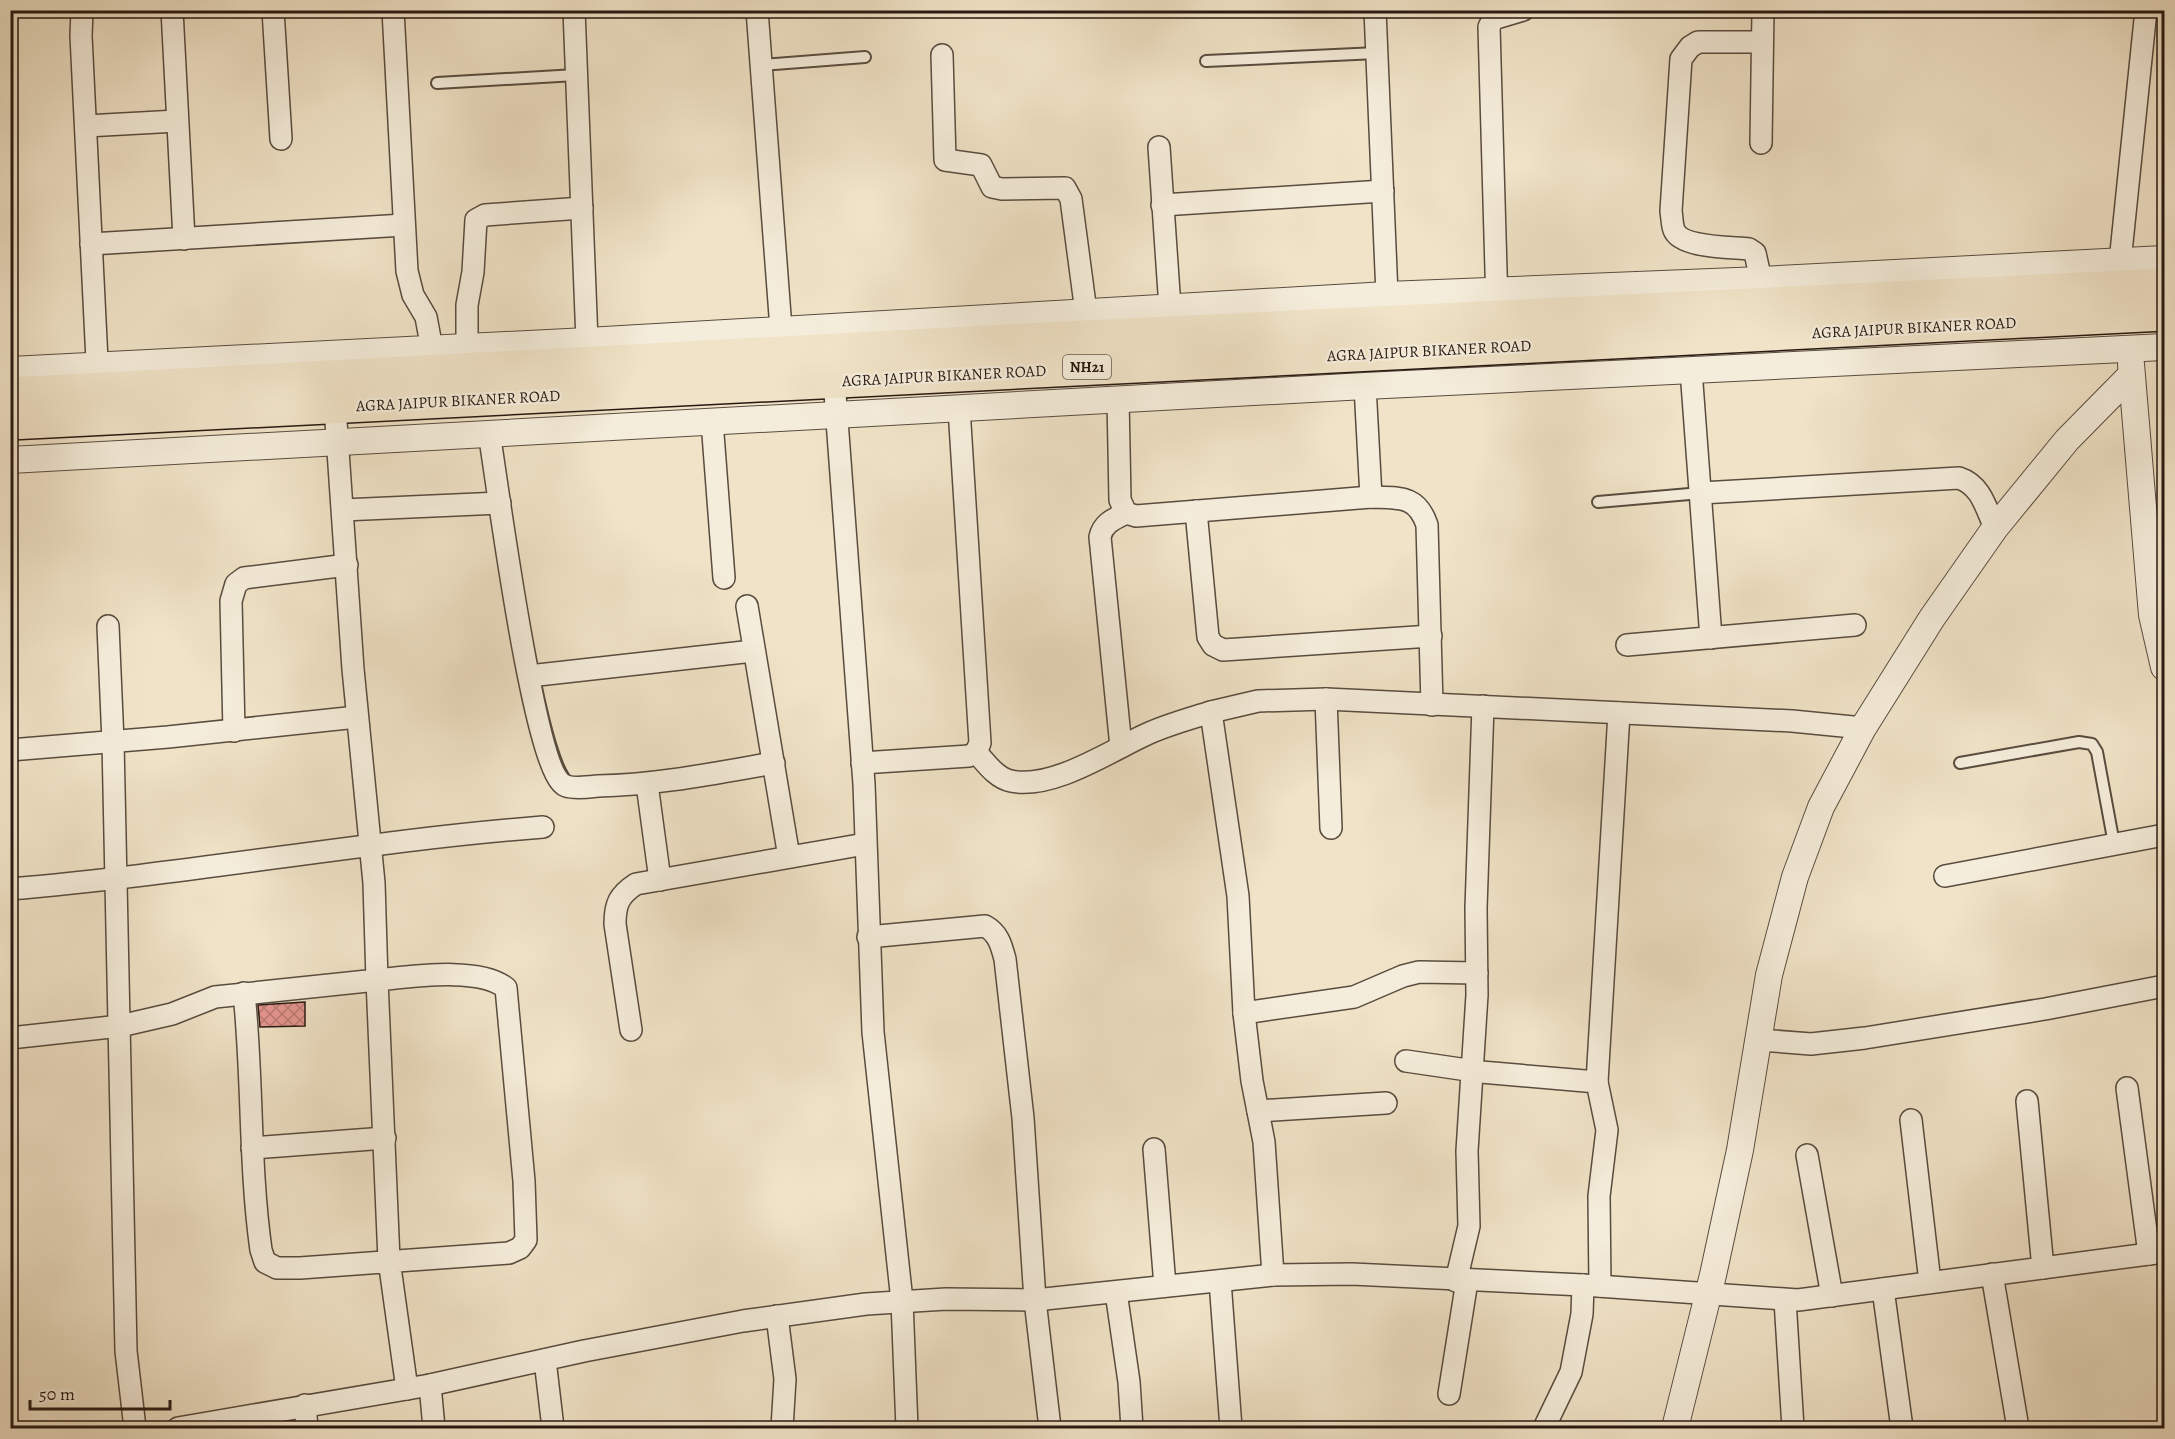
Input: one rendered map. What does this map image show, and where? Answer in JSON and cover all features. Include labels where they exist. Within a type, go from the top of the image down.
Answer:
[{"type":"highway","name":"AGRA JAIPUR BIKANER ROAD","points":[[10,423],[834,380],[2164,285]]},
{"type":"highway","name":"AGRA JAIPUR BIKANER ROAD","points":[[10,394],[98,377],[1496,304],[2126,288],[2164,314]]},
{"type":"street","points":[[82,10],[98,377]]},
{"type":"street","points":[[172,10],[184,239]]},
{"type":"street","points":[[273,10],[280,139]]},
{"type":"street","points":[[393,10],[409,285],[426,317],[432,348]]},
{"type":"street","points":[[574,10],[587,341]]},
{"type":"street","points":[[757,10],[781,328]]},
{"type":"street","points":[[1375,10],[1387,295]]},
{"type":"street","points":[[1496,304],[1489,27],[1493,19],[1523,10]]},
{"type":"street","points":[[1761,143],[1763,10]]},
{"type":"street","points":[[2146,10],[2126,288],[2152,615],[2164,667]]},
{"type":"street","points":[[1761,280],[1755,253],[1749,249],[1694,244],[1680,239],[1674,230],[1671,211],[1681,59],[1690,47],[1698,42],[1762,42]]},
{"type":"street","points":[[942,55],[945,160],[981,165],[992,187],[1002,189],[1065,188],[1071,199],[1086,312]]},
{"type":"street","points":[[86,126],[177,121]]},
{"type":"street","points":[[1159,147],[1170,308]]},
{"type":"street","points":[[1162,205],[1383,191]]},
{"type":"street","points":[[467,346],[467,305],[473,272],[476,220],[485,215],[582,208]]},
{"type":"street","points":[[92,244],[404,225]]},
{"type":"street","points":[[10,370],[98,377],[432,348],[1387,295],[1496,304],[1761,280],[2126,288],[2164,259]]},
{"type":"street","points":[[10,460],[1691,370],[2131,362],[2164,348]]},
{"type":"street","points":[[1675,1428],[1708,1296],[1760,1040],[1769,975],[1795,877],[1821,807],[1863,728],[1932,618],[1995,528],[2131,362]]},
{"type":"street","points":[[1691,370],[1711,638]]},
{"type":"street","points":[[834,380],[862,764],[873,1032],[902,1301],[907,1428]]},
{"type":"street","points":[[1365,386],[1371,497]]},
{"type":"street","points":[[1118,399],[1120,500],[1126,513]]},
{"type":"street","points":[[335,407],[357,717],[375,894],[389,1260],[407,1389]]},
{"type":"street","points":[[862,764],[969,756],[976,752],[980,743],[959,408]]},
{"type":"street","points":[[712,421],[724,578]]},
{"type":"street","points":[[489,433],[529,676],[546,752],[558,779],[566,786],[582,787],[647,784],[774,764]]},
{"type":"street","points":[[1701,493],[1959,478],[1971,482],[1995,528]]},
{"type":"street","points":[[1121,747],[1100,537],[1102,528],[1108,522],[1126,513],[1136,516],[1371,497],[1400,498],[1413,502],[1422,512],[1427,525],[1432,705]]},
{"type":"street","points":[[343,510],[500,503]]},
{"type":"street","points":[[1197,511],[1208,637],[1213,645],[1223,650],[1431,636]]},
{"type":"street","points":[[234,731],[231,601],[236,584],[244,578],[347,565]]},
{"type":"street","points":[[747,606],[789,857]]},
{"type":"street","points":[[1626,645],[1855,625]]},
{"type":"street","points":[[108,626],[113,741],[126,1350],[135,1428]]},
{"type":"street","points":[[529,676],[753,651]]},
{"type":"street","points":[[976,752],[999,776],[1011,781],[1028,782],[1080,769],[1146,734],[1211,712],[1258,701],[1326,699],[1792,721],[1863,728]]},
{"type":"street","points":[[1326,699],[1331,828]]},
{"type":"street","points":[[1449,1395],[1469,1226],[1467,1151],[1477,973],[1476,897],[1483,706]]},
{"type":"street","points":[[1211,712],[1238,896],[1244,1013],[1264,1142],[1273,1275]]},
{"type":"street","points":[[1544,1428],[1571,1372],[1582,1314],[1591,1285],[1607,1130],[1597,1082],[1619,713]]},
{"type":"street","points":[[10,750],[234,731],[357,717]]},
{"type":"street","points":[[647,784],[660,880]]},
{"type":"street","points":[[10,889],[115,879],[370,844],[543,827]]},
{"type":"street","points":[[1945,876],[2164,835]]},
{"type":"street","points":[[631,1030],[615,908],[622,892],[636,884],[865,844]]},
{"type":"street","points":[[868,937],[985,926],[994,931],[1000,941],[1005,958],[1023,1118],[1035,1300],[1050,1428]]},
{"type":"street","points":[[1244,1013],[1354,997],[1403,976],[1419,972],[1477,973]]},
{"type":"street","points":[[10,1038],[120,1026],[172,1014],[215,997],[244,993],[449,974],[498,981],[506,988],[526,1228],[526,1240],[520,1248],[509,1253],[300,1268],[277,1268],[265,1262],[257,1223],[252,1148],[250,1054],[244,993]]},
{"type":"street","points":[[1760,1040],[1811,1044],[1864,1038],[2045,1009],[2164,986]]},
{"type":"street","points":[[1406,1061],[1597,1082]]},
{"type":"street","points":[[179,1428],[430,1385],[545,1360],[777,1316],[902,1301],[1035,1300],[1273,1275],[1352,1274],[1461,1281],[1591,1285],[1708,1296],[1785,1300],[1832,1296],[2157,1253],[2127,1088]]},
{"type":"street","points":[[2027,1101],[2043,1268]]},
{"type":"street","points":[[1258,1111],[1386,1102]]},
{"type":"street","points":[[1911,1120],[1930,1282]]},
{"type":"street","points":[[252,1148],[385,1138]]},
{"type":"street","points":[[1154,1149],[1165,1286]]},
{"type":"street","points":[[1807,1155],[1832,1296]]},
{"type":"street","points":[[1992,1274],[2018,1428]]},
{"type":"street","points":[[1220,1281],[1230,1428]]},
{"type":"street","points":[[1883,1289],[1902,1428]]},
{"type":"street","points":[[1116,1292],[1130,1382],[1132,1428]]},
{"type":"street","points":[[1785,1300],[1793,1428]]},
{"type":"street","points":[[777,1316],[785,1379],[782,1428]]},
{"type":"street","points":[[545,1360],[553,1428]]},
{"type":"street","points":[[430,1385],[434,1428]]},
{"type":"street","points":[[305,1405],[307,1428]]},
{"type":"lane","points":[[1206,61],[1377,53]]},
{"type":"lane","points":[[761,65],[865,57]]},
{"type":"lane","points":[[437,83],[576,75]]},
{"type":"lane","points":[[1598,502],[1701,493]]},
{"type":"lane","points":[[1960,763],[2079,742],[2092,744],[2097,752],[2114,844]]},
{"type":"building","points":[[305,1002],[305,1026],[260,1027],[258,1005]]}]
